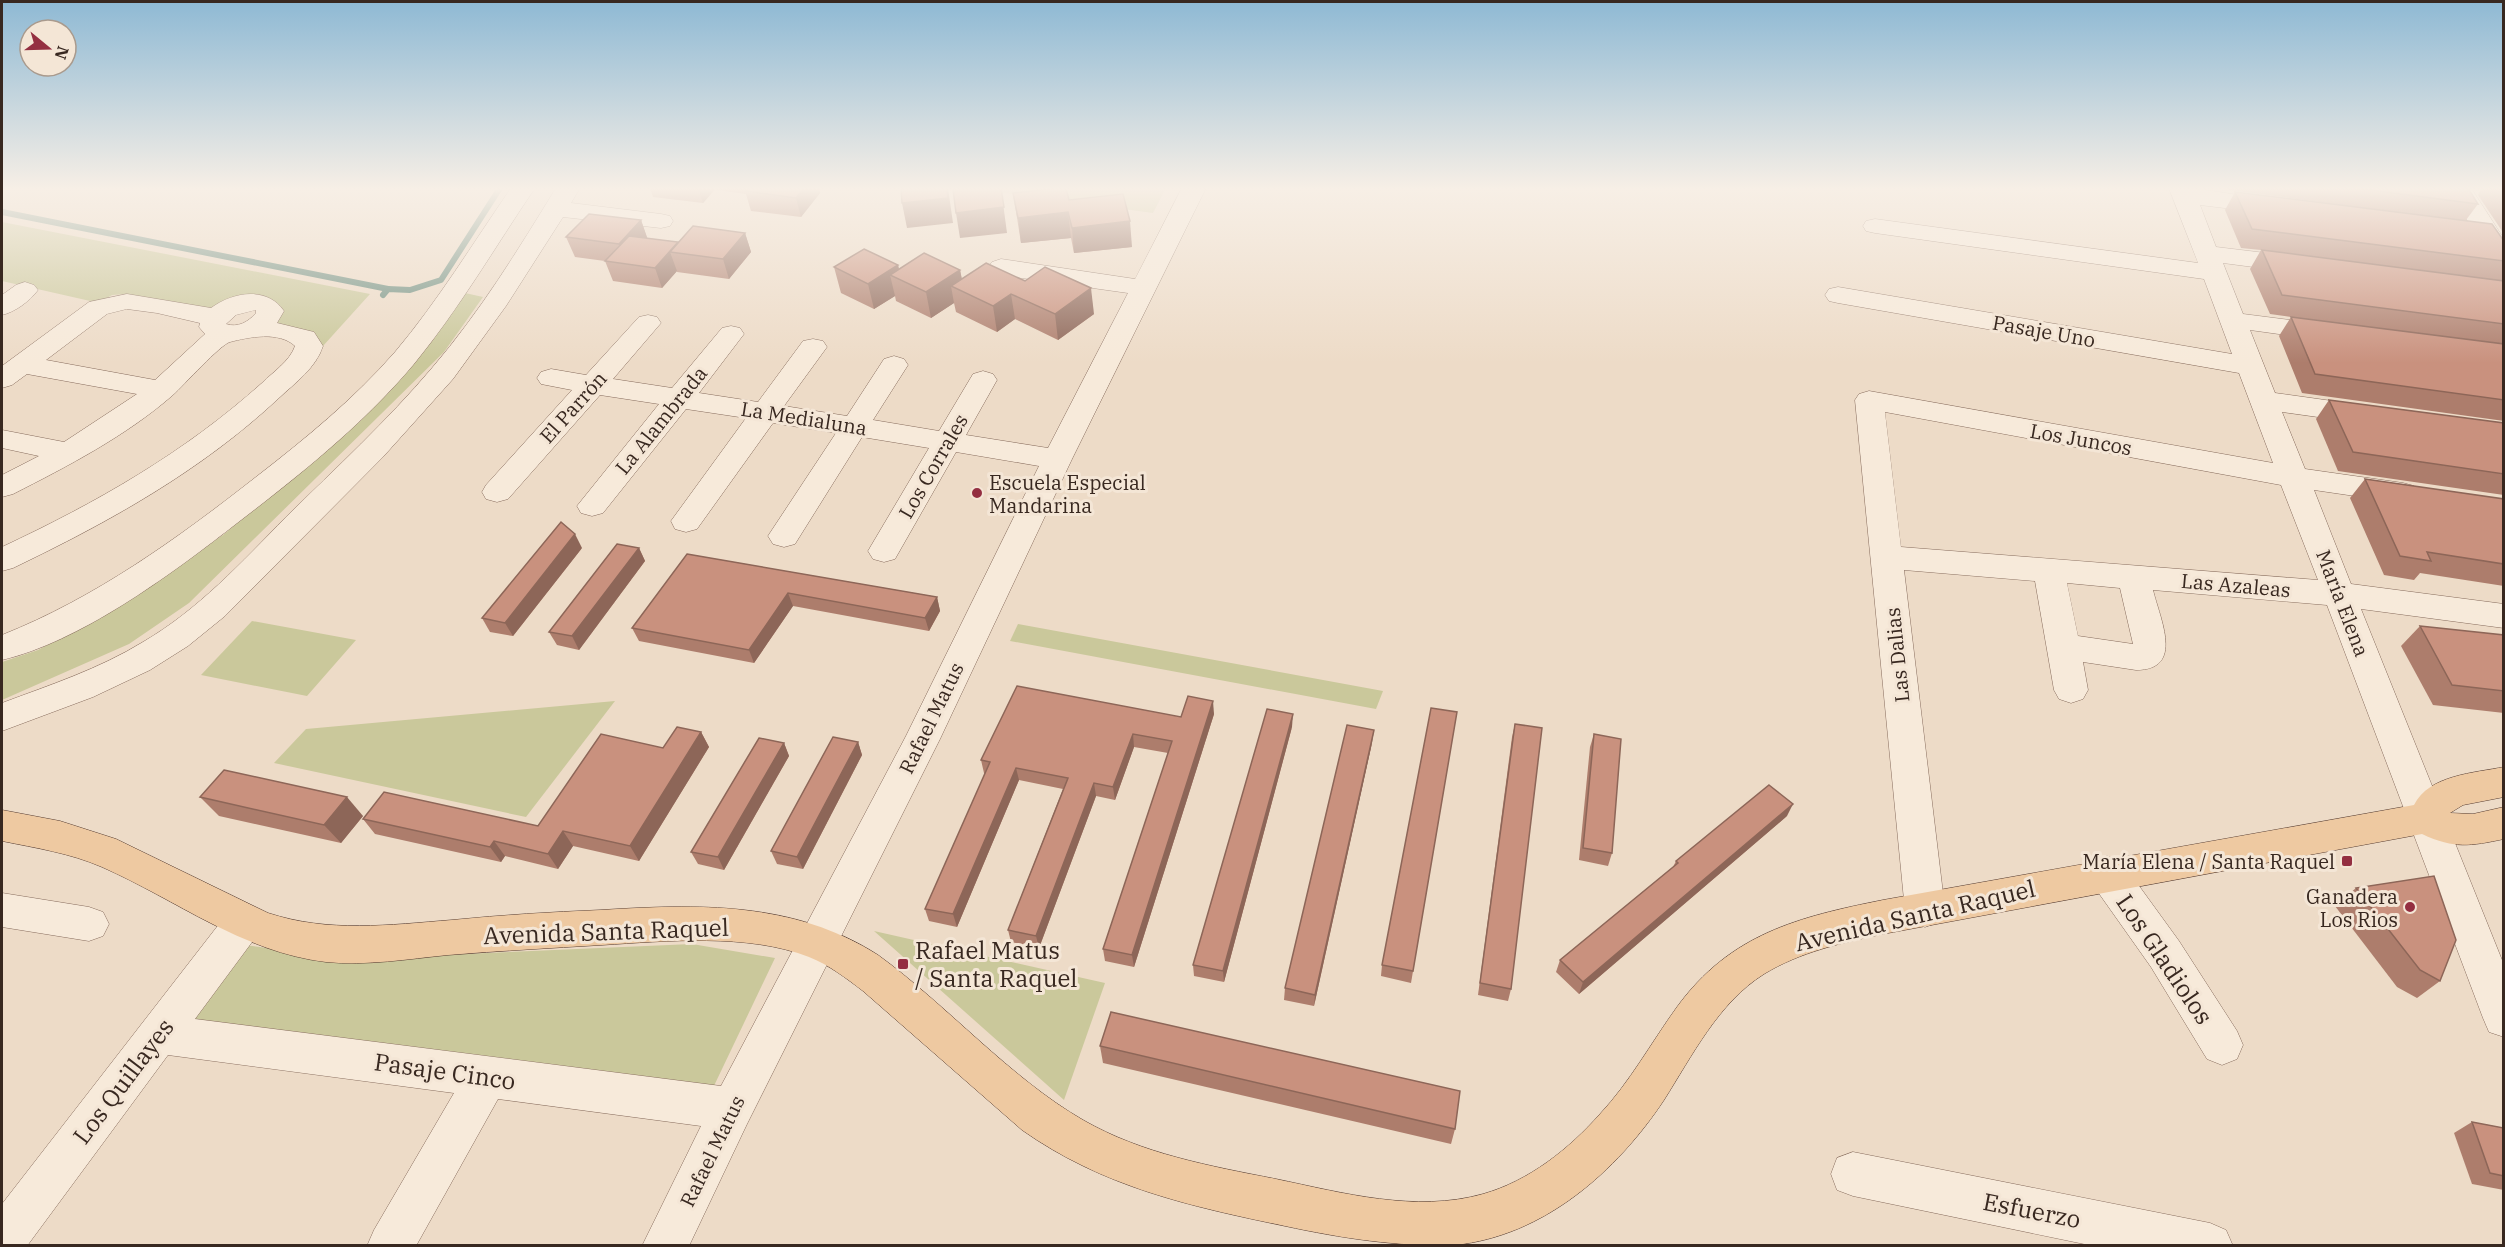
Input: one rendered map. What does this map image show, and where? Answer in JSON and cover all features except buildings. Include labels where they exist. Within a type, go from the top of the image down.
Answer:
[{"type":"main road","points":[[2504,782],[2444,797],[2435,802],[2426,818],[2436,825],[2455,831],[2504,824]]},
{"type":"main road","name":"Avenida Santa Raquel","points":[[2,826],[52,835],[109,852],[244,922],[285,937],[339,945],[372,946],[543,931],[708,922],[771,930],[818,942],[867,969],[1041,1118],[1094,1150],[1157,1175],[1319,1211],[1372,1220],[1450,1224],[1503,1211],[1563,1176],[1595,1151],[1634,1107],[1713,991],[1755,957],[1777,946],[1833,929],[2108,873],[2426,818]]},
{"type":"street","points":[[2,648],[65,621],[129,587],[156,569],[300,458],[341,422],[402,359],[445,304],[484,246]]},
{"type":"street","points":[[2,717],[88,684],[134,663],[178,636],[217,605],[384,438],[424,394],[472,336],[531,246]]},
{"type":"street","name":"Rafael Matus","points":[[665,1245],[732,1109],[922,739],[1057,459],[1165,246]]},
{"type":"street","points":[[2026,246],[2078,256],[2320,268]]},
{"type":"street","name":"María Elena","points":[[2203,246],[2426,818],[2488,947],[2504,1017]]},
{"type":"street","points":[[2491,246],[2504,259]]},
{"type":"street","points":[[1001,267],[1144,288]]},
{"type":"street","points":[[2,307],[26,290]]},
{"type":"street","name":"Pasaje Uno","points":[[1838,295],[2250,366]]},
{"type":"street","points":[[2,560],[70,527],[149,482],[215,437],[268,393],[305,356],[309,346],[304,338],[258,326],[240,333],[195,315],[132,301],[115,301],[98,308],[12,371]]},
{"type":"street","points":[[2232,320],[2350,335]]},
{"type":"street","name":"El Parrón","points":[[497,492],[648,323]]},
{"type":"street","points":[[2,487],[69,453],[121,421],[162,390],[219,325]]},
{"type":"street","name":"La Alambrada","points":[[592,506],[730,334]]},
{"type":"street","points":[[686,521],[813,347]]},
{"type":"street","points":[[784,536],[894,365]]},
{"type":"street","points":[[12,371],[162,390]]},
{"type":"street","name":"La Medialuna","points":[[551,378],[1057,459]]},
{"type":"street","name":"Los Corrales","points":[[884,551],[983,380]]},
{"type":"street","name":"Los Juncos","points":[[1869,400],[2294,477],[2426,497]]},
{"type":"street","name":"Las Dalias","points":[[1869,400],[1925,910]]},
{"type":"street","points":[[2264,400],[2389,417]]},
{"type":"street","points":[[2,439],[69,453]]},
{"type":"street","name":"Las Azaleas","points":[[1886,557],[2339,594],[2504,616]]},
{"type":"street","points":[[2049,570],[2071,690]]},
{"type":"street","points":[[2063,646],[2136,657],[2149,654],[2150,644],[2133,577]]},
{"type":"street","name":"Los Gladiolos","points":[[2108,873],[2165,954],[2222,1045]]},
{"type":"street","points":[[6,917],[89,924]]},
{"type":"street","name":"Los Quillayes","points":[[2,1241],[244,922]]},
{"type":"street","name":"Pasaje Cinco","points":[[159,1034],[732,1109]]},
{"type":"street","points":[[390,1245],[487,1077]]},
{"type":"street","name":"Esfuerzo","points":[[1853,1174],[2210,1245]]},
{"type":"shaded area","points":[[2,246],[126,246],[370,294],[323,346],[314,337],[277,324],[281,307],[275,302],[212,313],[126,294],[112,295],[99,303],[2,281]]},
{"type":"shaded area","points":[[465,293],[483,297],[444,352],[189,603],[129,644],[2,700],[2,662],[38,650],[117,606],[223,535],[386,394]]},
{"type":"shaded area","points":[[252,621],[356,640],[307,696],[201,675]]},
{"type":"shaded area","points":[[1018,624],[1383,691],[1376,709],[1010,641]]},
{"type":"shaded area","points":[[615,701],[526,817],[274,763],[306,729]]},
{"type":"shaded area","points":[[874,931],[1105,983],[1064,1100]]},
{"type":"shaded area","points":[[237,944],[350,959],[692,944],[775,958],[712,1090],[180,1020]]},
{"type":"waterway","points":[[173,246],[388,289]]},
{"type":"waterway","points":[[388,289],[410,290],[441,280],[463,246]]},
{"type":"waterway","points":[[383,295],[388,289]]},
{"type":"place","name":"Escuela Especial Mandarina","points":[[977,493]]},
{"type":"place","name":"María Elena / Santa Raquel","points":[[2347,861]]},
{"type":"place","name":"Ganadera Los Rios","points":[[2410,907]]},
{"type":"place","name":"Rafael Matus / Santa Raquel","points":[[903,964]]}]
